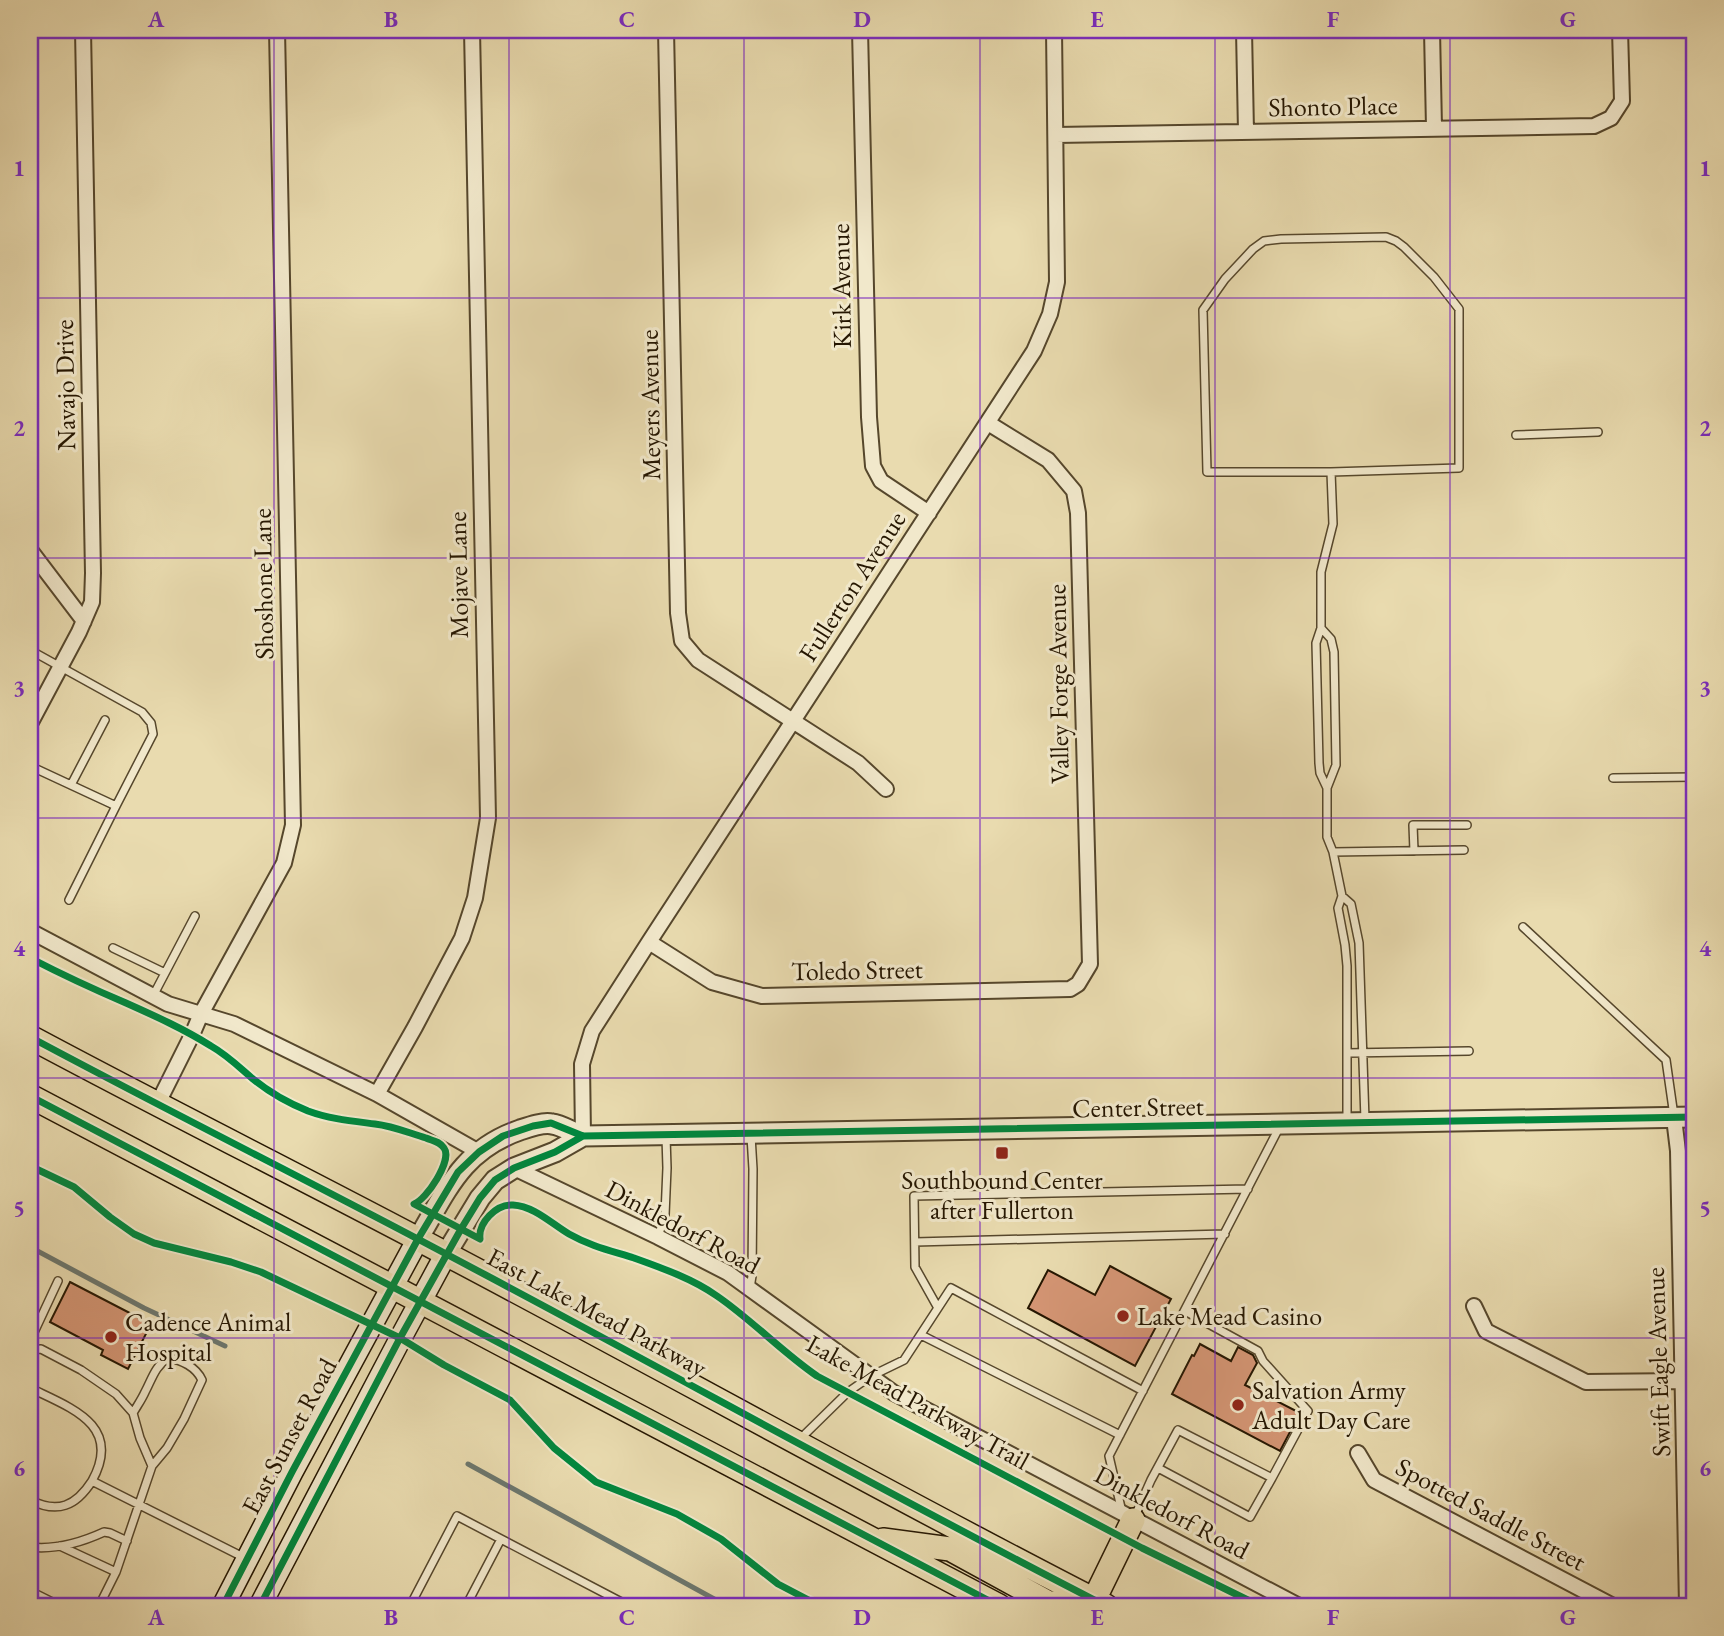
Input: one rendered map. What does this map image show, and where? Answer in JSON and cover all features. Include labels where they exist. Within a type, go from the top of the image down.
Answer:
[{"type":"main road","name":"East Lake Mead Parkway","points":[[30,1037],[418,1239],[1093,1604]]},
{"type":"main road","points":[[30,1096],[999,1606]]},
{"type":"main road","name":"Center Street","points":[[393,1287],[418,1239]]},
{"type":"main road","name":"Center Street","points":[[421,1301],[446,1254]]},
{"type":"main road","name":"East Sunset Road","points":[[223,1606],[393,1287]]},
{"type":"main road","name":"East Sunset Road","points":[[263,1601],[421,1301]]},
{"type":"main road","points":[[1093,1604],[1128,1517]]},
{"type":"main road","points":[[870,1538],[950,1549],[1047,1602],[1062,1606]]},
{"type":"street","name":"Navajo Drive","points":[[30,724],[92,602],[83,30]]},
{"type":"street","name":"Shoshone Lane","points":[[157,1105],[201,1014],[284,863],[293,825],[277,30]]},
{"type":"street","name":"Mojave Lane","points":[[377,1094],[462,938],[475,898],[488,818],[471,30]]},
{"type":"street","name":"Meyers Avenue","points":[[666,30],[678,613],[682,641],[698,660],[859,763],[886,789]]},
{"type":"street","name":"Kirk Avenue","points":[[860,30],[869,417],[873,466],[881,481],[929,513]]},
{"type":"street","name":"Fullerton Avenue","points":[[583,1136],[582,1064],[592,1031],[988,423],[1034,351],[1051,313],[1057,282],[1054,30]]},
{"type":"street","points":[[1244,30],[1246,132]]},
{"type":"street","points":[[1432,30],[1434,128]]},
{"type":"street","name":"Shonto Place","points":[[1056,135],[1594,126],[1611,118],[1622,102],[1620,30]]},
{"type":"street","name":"Valley Forge Avenue","points":[[988,423],[1048,460],[1074,491],[1079,513],[1090,964],[1078,984]]},
{"type":"street","points":[[30,550],[84,621]]},
{"type":"street","points":[[30,931],[153,996],[234,1024],[377,1094],[479,1152]]},
{"type":"street","name":"Toledo Street","points":[[649,942],[712,982],[762,996],[1070,989],[1078,984]]},
{"type":"street","name":"Center Street","points":[[418,1239],[458,1172],[479,1152],[503,1136],[551,1123],[583,1136],[1694,1117]]},
{"type":"street","name":"Swift Eagle Avenue","points":[[1674,1118],[1678,1151],[1683,1381],[1690,1473],[1687,1606]]},
{"type":"street","name":"Center Street","points":[[446,1254],[480,1198],[495,1180],[514,1168],[555,1152],[583,1136]]},
{"type":"street","name":"Dinkledorf Road","points":[[514,1168],[728,1273],[894,1392],[1299,1606]]},
{"type":"street","points":[[1474,1306],[1486,1331],[1586,1382],[1683,1381]]},
{"type":"street","name":"Spotted Saddle Street","points":[[1358,1453],[1374,1480],[1612,1606]]},
{"type":"lane","points":[[1386,237],[1404,247],[1434,277],[1459,309],[1460,468],[1331,472],[1207,472],[1203,310],[1225,279],[1252,249],[1264,241],[1386,237]]},
{"type":"lane","points":[[1516,435],[1598,432]]},
{"type":"lane","points":[[1327,788],[1319,763],[1316,643],[1321,628],[1321,572],[1333,524],[1331,472]]},
{"type":"lane","points":[[1321,628],[1333,644],[1336,765],[1327,788],[1327,837],[1333,852],[1342,896],[1338,908],[1345,945],[1346,1062],[1356,1124]]},
{"type":"lane","points":[[30,650],[142,712],[151,723],[153,734],[69,900]]},
{"type":"lane","points":[[1318,701],[1334,700]]},
{"type":"lane","points":[[71,785],[105,720]]},
{"type":"lane","points":[[30,766],[116,806]]},
{"type":"lane","points":[[1613,778],[1694,777]]},
{"type":"lane","points":[[1415,851],[1413,825],[1467,825]]},
{"type":"lane","points":[[1333,852],[1464,850]]},
{"type":"lane","points":[[1342,896],[1351,904],[1359,943],[1362,1053],[1356,1124]]},
{"type":"lane","points":[[153,996],[195,916]]},
{"type":"lane","points":[[1524,927],[1666,1060],[1674,1118]]},
{"type":"lane","points":[[113,948],[165,973]]},
{"type":"lane","points":[[1347,989],[1361,989]]},
{"type":"lane","points":[[1347,1053],[1469,1051]]},
{"type":"lane","points":[[1128,1517],[1109,1456],[1281,1126]]},
{"type":"lane","points":[[749,1289],[752,1281],[753,1250],[751,1133]]},
{"type":"lane","points":[[658,1237],[665,1215],[666,1134]]},
{"type":"lane","points":[[938,1308],[915,1267],[914,1196],[1248,1189]]},
{"type":"lane","points":[[915,1242],[1225,1234]]},
{"type":"lane","points":[[30,1341],[58,1281]]},
{"type":"lane","points":[[796,1443],[848,1392],[871,1376],[904,1360],[951,1288],[1143,1391]]},
{"type":"lane","points":[[1158,1468],[1250,1517],[1308,1411],[1258,1351],[1185,1311]]},
{"type":"lane","points":[[921,1335],[1120,1435]]},
{"type":"lane","points":[[30,1350],[41,1349],[81,1370],[116,1394],[133,1413],[152,1465]]},
{"type":"lane","points":[[99,1606],[116,1572],[152,1465],[167,1448],[202,1380],[192,1367],[177,1359],[168,1358],[156,1369],[133,1413]]},
{"type":"lane","points":[[30,1388],[88,1419],[96,1428],[102,1453],[99,1468],[92,1481],[76,1501],[66,1506],[40,1506],[30,1500]]},
{"type":"lane","points":[[1128,1517],[1178,1430],[1272,1478]]},
{"type":"lane","points":[[92,1481],[247,1559]]},
{"type":"lane","points":[[410,1606],[457,1516],[629,1606]]},
{"type":"lane","points":[[30,1547],[60,1546],[104,1532],[127,1541]]},
{"type":"lane","points":[[466,1606],[501,1539]]},
{"type":"lane","points":[[60,1546],[116,1572]]},
{"type":"lane","points":[[30,1591],[60,1606]]},
{"type":"lane","points":[[263,1601],[286,1606]]},
{"type":"building","name":"Lake Mead Casino","points":[[1110,1266],[1171,1299],[1135,1366],[1028,1308],[1048,1270],[1095,1295]]},
{"type":"building","name":"Cadence Animal Hospital","points":[[70,1282],[151,1324],[128,1369],[101,1355],[103,1350],[50,1322]]},
{"type":"building","name":"Salvation Army Adult Day Care","points":[[1200,1344],[1231,1361],[1238,1347],[1253,1355],[1257,1363],[1245,1385],[1300,1413],[1280,1451],[1172,1394]]},
{"type":"waterway","points":[[30,1247],[144,1308],[225,1346]]},
{"type":"waterway","points":[[468,1464],[727,1606]]},
{"type":"cycle path","name":"Lake Mead Parkway Trail","points":[[30,958],[190,1034],[222,1053],[279,1097],[301,1108],[333,1118],[388,1126],[438,1143],[446,1154],[442,1170],[425,1195],[414,1204],[480,1239],[485,1221],[495,1211],[507,1206],[521,1206],[585,1242],[688,1279],[730,1305],[817,1376],[1142,1548],[1260,1606]]},
{"type":"cycle path","points":[[30,1037],[448,1255],[1106,1606]]},
{"type":"cycle path","points":[[30,1096],[999,1606]]},
{"type":"cycle path","points":[[223,1606],[418,1239],[458,1172],[479,1152],[503,1136],[533,1126],[551,1123],[583,1136],[1694,1117]]},
{"type":"cycle path","points":[[260,1606],[400,1338],[480,1198],[495,1180],[514,1168],[555,1152],[583,1136]]},
{"type":"cycle path","points":[[30,1166],[74,1187],[134,1234],[154,1243],[261,1272],[400,1338],[510,1400],[554,1448],[596,1482],[677,1514],[721,1539],[778,1584],[820,1606]]},
{"type":"place","name":"Southbound Center after Fullerton","points":[[1002,1153]]},
{"type":"place","name":"Lake Mead Casino","points":[[1123,1316]]},
{"type":"place","name":"Cadence Animal Hospital","points":[[111,1337]]},
{"type":"place","name":"Salvation Army Adult Day Care","points":[[1238,1405]]}]
